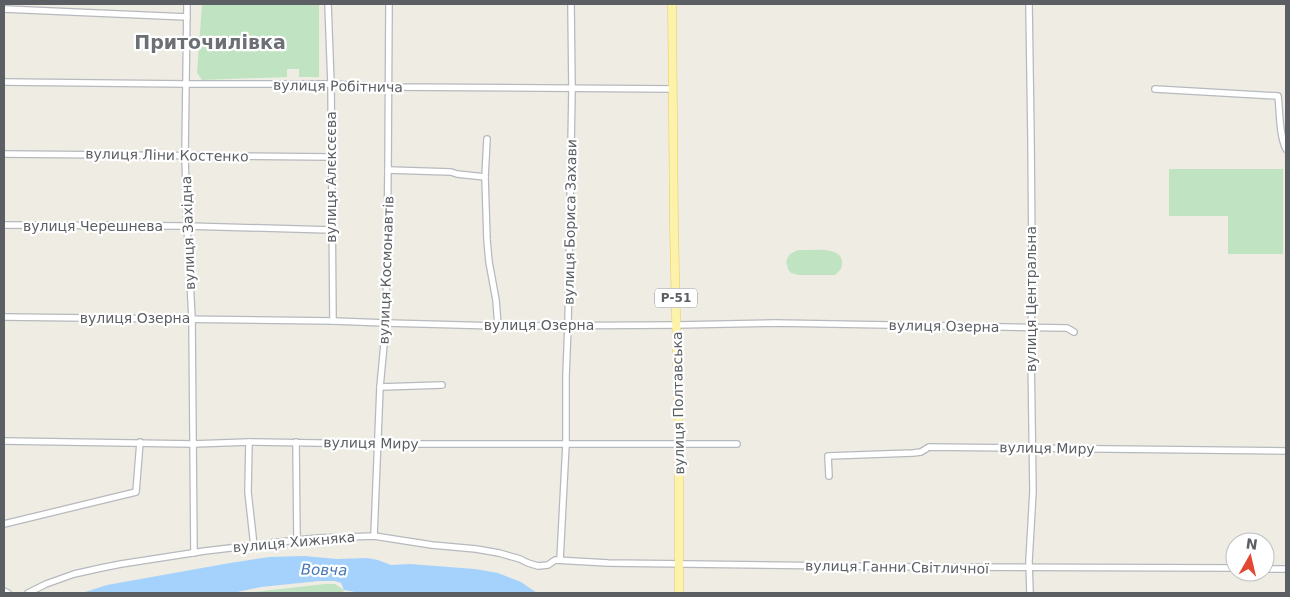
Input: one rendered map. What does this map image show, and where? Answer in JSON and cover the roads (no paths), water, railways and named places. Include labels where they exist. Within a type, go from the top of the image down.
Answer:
[{"type":"main road","name":"вулиця Полтавська","points":[[672,4],[674,228],[679,444],[679,593]]},
{"type":"street","name":"вулиця Західна","points":[[187,4],[185,156],[192,318],[194,553]]},
{"type":"street","name":"вулиця Алєксєєва","points":[[328,4],[331,84],[333,321]]},
{"type":"street","name":"вулиця Космонавтів","points":[[374,536],[380,387],[386,323],[389,4]]},
{"type":"street","name":"вулиця Бориса Захави","points":[[560,560],[566,444],[572,89],[571,4]]},
{"type":"street","name":"вулиця Центральна","points":[[1029,4],[1033,490],[1029,568],[1030,593]]},
{"type":"street","points":[[4,9],[187,17]]},
{"type":"street","name":"вулиця Робітнича","points":[[4,82],[673,89]]},
{"type":"street","points":[[1155,89],[1278,96],[1280,123],[1286,149]]},
{"type":"street","points":[[487,139],[485,176],[487,240],[498,326]]},
{"type":"street","name":"вулиця Ліни Костенко","points":[[4,154],[331,157]]},
{"type":"street","points":[[388,170],[451,172],[485,176]]},
{"type":"street","name":"вулиця Черешнева","points":[[4,226],[187,226],[331,230]]},
{"type":"street","name":"вулиця Озерна","points":[[4,317],[192,318],[498,326],[774,323],[1067,328],[1074,332]]},
{"type":"street","points":[[380,387],[442,385]]},
{"type":"street","name":"вулиця Миру","points":[[4,441],[193,444],[296,442],[378,444],[737,444]]},
{"type":"street","points":[[4,524],[136,492],[140,442]]},
{"type":"street","points":[[249,442],[248,492],[254,546]]},
{"type":"street","points":[[296,442],[297,540]]},
{"type":"street","name":"вулиця Миру","points":[[829,476],[828,456],[912,454],[921,452],[929,447],[1286,451]]},
{"type":"street","name":"вулиця Хижняка","points":[[28,593],[46,584],[101,568],[194,553],[318,538],[374,536],[499,553],[538,566],[548,565],[556,560],[560,560]]},
{"type":"street","name":"вулиця Ганни Світличної","points":[[560,560],[679,564],[1225,568]]},
{"type":"street","points":[[4,591],[8,593]]},
{"type":"water","name":"Вовча","points":[[304,556],[337,559],[367,558],[391,565],[410,564],[475,569],[498,573],[521,582],[537,593],[360,593],[344,590],[341,583],[335,581],[319,581],[261,587],[233,593],[82,593],[107,585],[230,563],[269,557]]},
{"type":"district","name":"Приточилівка","points":[[210,42]]}]
